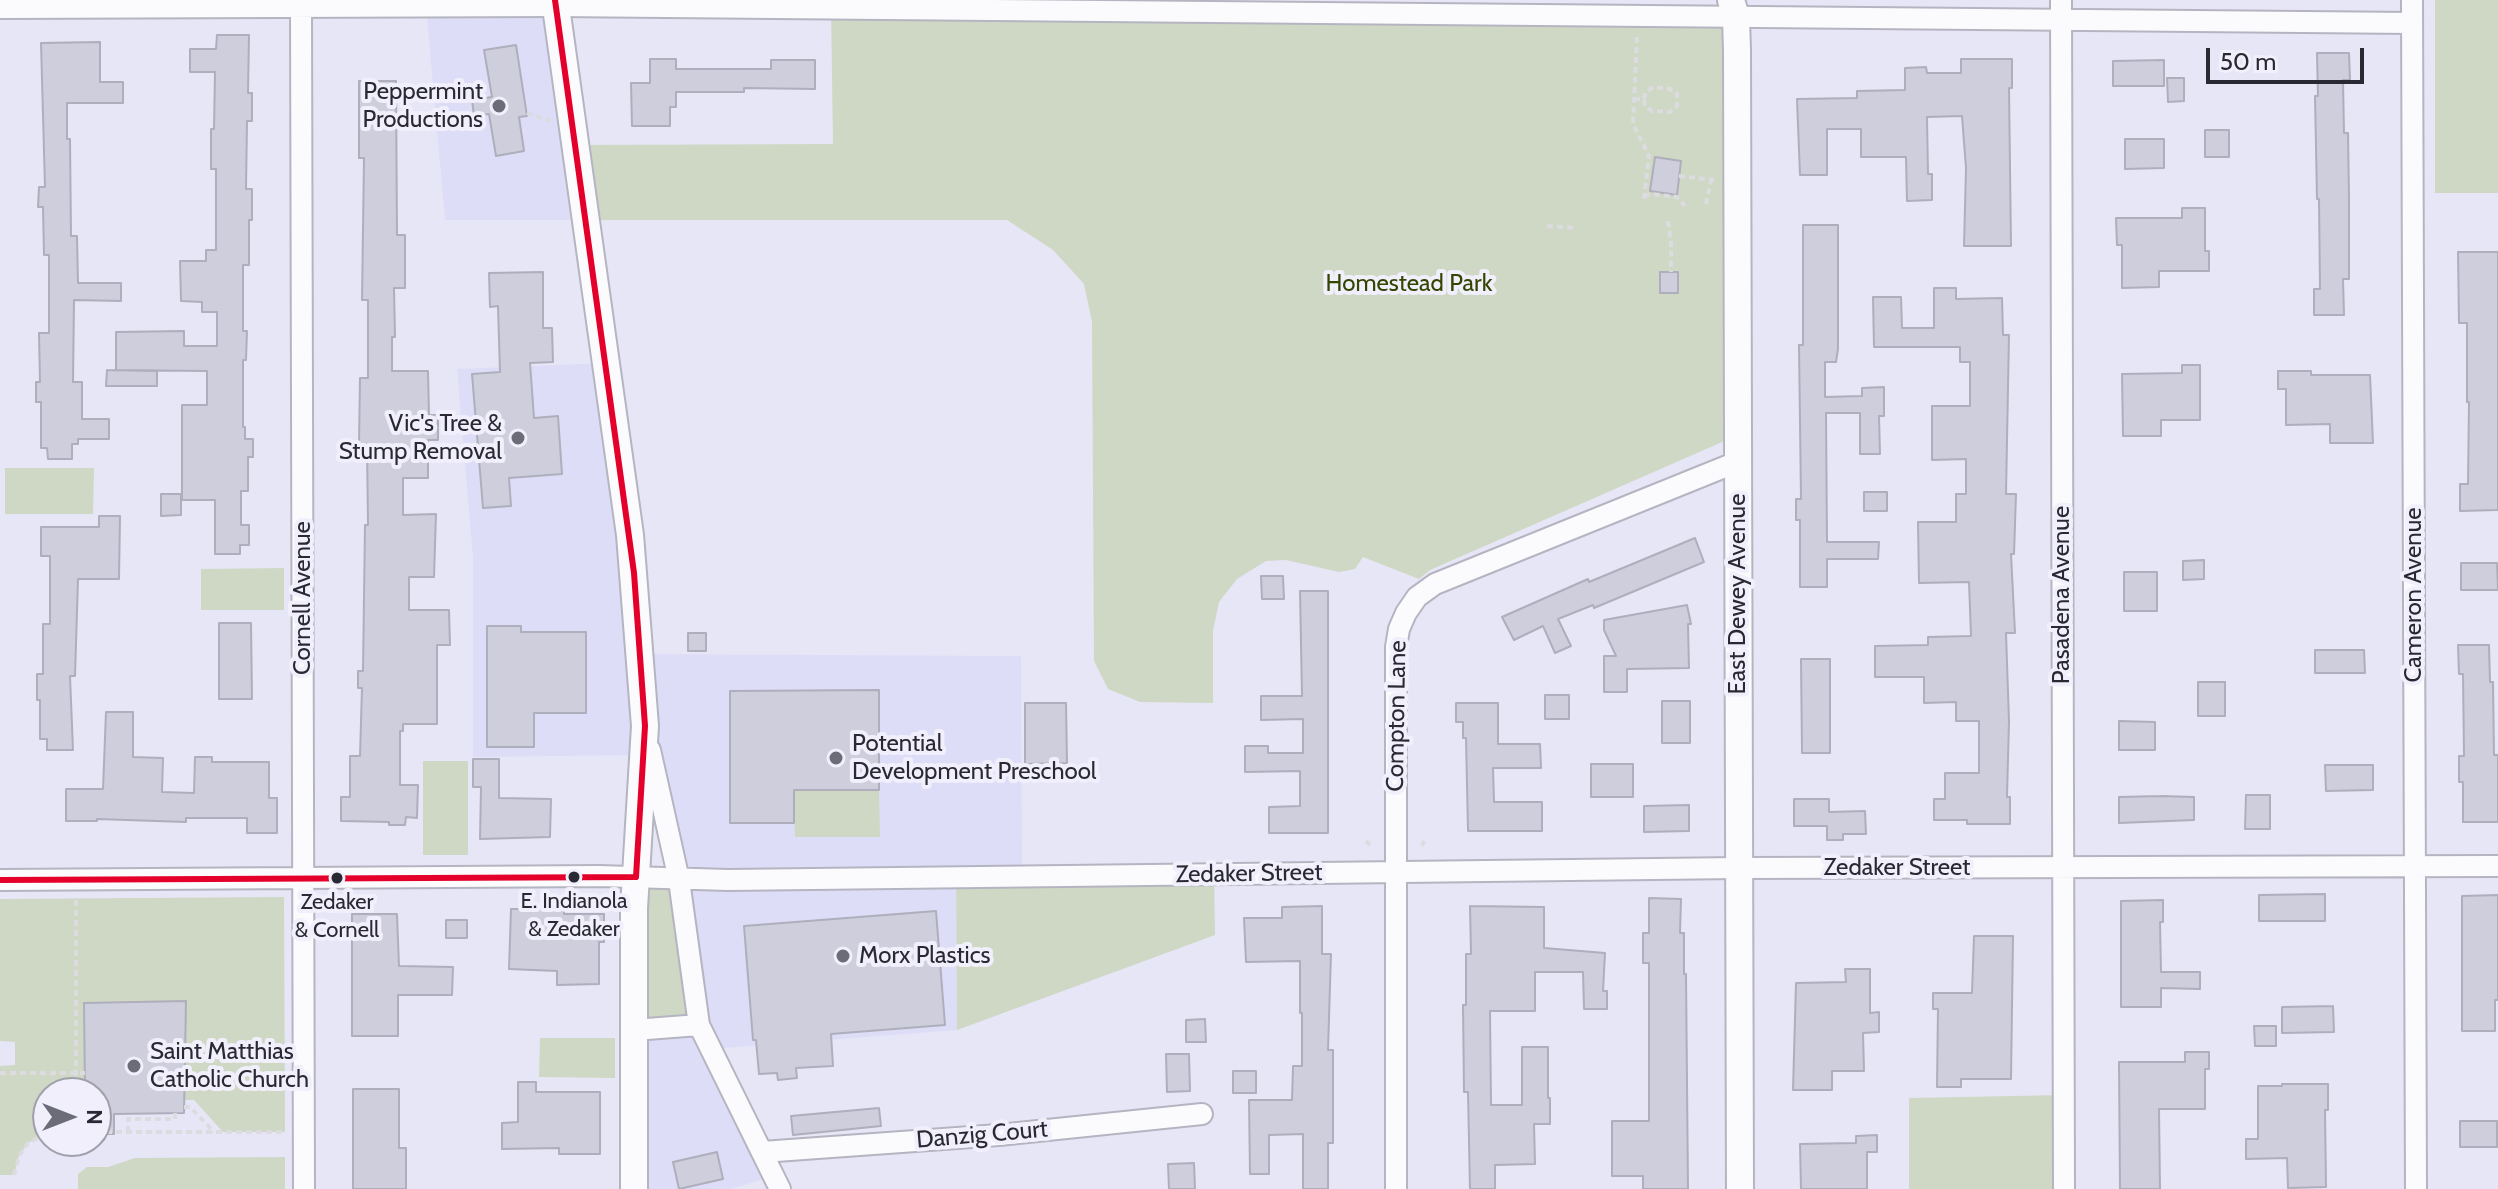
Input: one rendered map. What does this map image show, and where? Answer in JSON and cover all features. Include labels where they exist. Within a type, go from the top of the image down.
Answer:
[{"type":"street","name":"Cameron Avenue","points":[[2412,0],[2416,1189]]},
{"type":"street","points":[[0,8],[555,3],[2061,10],[2412,23]]},
{"type":"street","points":[[555,3],[630,535],[645,726],[636,877],[634,1189]]},
{"type":"street","name":"Cornell Avenue","points":[[301,7],[304,1189]]},
{"type":"street","name":"East Dewey Avenue","points":[[1734,8],[1740,1189]]},
{"type":"street","name":"Pasadena Avenue","points":[[2061,10],[2064,1189]]},
{"type":"street","name":"Compton Lane","points":[[1396,1189],[1396,647],[1399,629],[1417,597],[1435,584],[1737,462]]},
{"type":"street","points":[[645,726],[679,880],[699,1025],[780,1189]]},
{"type":"street","name":"Zedaker Street","points":[[0,880],[636,877],[679,880],[1739,868],[2498,866]]},
{"type":"street","points":[[634,1030],[699,1025]]},
{"type":"street","name":"Danzig Court","points":[[762,1152],[999,1135],[1202,1114]]},
{"type":"path","points":[[1637,37],[1633,124],[1649,156],[1650,171],[1644,198],[1652,194],[1677,197],[1685,206]]},
{"type":"path","points":[[1653,87],[1670,89],[1677,94],[1677,106],[1670,112],[1652,111],[1645,106],[1644,99],[1653,87]]},
{"type":"path","points":[[1634,99],[1644,99]]},
{"type":"path","points":[[527,113],[552,121]]},
{"type":"path","points":[[1626,128],[1636,128]]},
{"type":"path","points":[[1679,176],[1695,178]]},
{"type":"path","points":[[1706,204],[1711,180]]},
{"type":"path","points":[[1668,221],[1671,272]]},
{"type":"path","points":[[1547,226],[1576,228]]},
{"type":"path","points":[[1366,841],[1371,846]]},
{"type":"path","points":[[76,898],[76,1077]]},
{"type":"path","points":[[0,1073],[85,1073]]},
{"type":"path","points":[[184,1107],[190,1107],[214,1132]]},
{"type":"path","points":[[128,1132],[128,1119],[175,1119],[175,1113]]},
{"type":"path","points":[[112,1132],[285,1132]]},
{"type":"path","points":[[14,1175],[19,1156],[32,1141]]},
{"type":"shaded area","points":[[555,0],[586,220],[445,220],[426,7]]},
{"type":"shaded area","points":[[606,363],[640,654],[1021,656],[1022,877],[956,878],[957,1030],[711,1049],[774,1176],[731,1189],[634,1189],[634,1030],[698,1025],[643,755],[473,757],[473,559],[457,369]]},
{"type":"green space","points":[[2435,0],[2498,0],[2498,193],[2435,193]]},
{"type":"green space","name":"Homestead Park","points":[[831,8],[1736,17],[1729,439],[1430,570],[1419,579],[1363,557],[1355,569],[1339,572],[1286,560],[1266,561],[1237,579],[1219,602],[1213,631],[1213,703],[1140,702],[1108,689],[1094,661],[1092,322],[1084,284],[1053,250],[1007,220],[586,220],[575,145],[833,144]]},
{"type":"green space","points":[[5,468],[94,468],[93,514],[5,514]]},
{"type":"green space","points":[[284,568],[284,610],[201,610],[201,569]]},
{"type":"green space","points":[[423,761],[468,761],[468,855],[423,855]]},
{"type":"green space","points":[[794,790],[879,790],[880,837],[795,837]]},
{"type":"green space","points":[[1214,875],[1215,935],[957,1030],[956,878]]},
{"type":"green space","points":[[636,877],[674,880],[699,1025],[634,1030]]},
{"type":"green space","points":[[284,897],[285,1132],[223,1132],[194,1100],[184,1100],[184,1059],[192,1059],[192,1045],[184,1045],[84,1004],[85,1077],[32,1077],[32,1141],[19,1156],[14,1175],[0,1175],[0,1066],[15,1065],[15,1042],[0,1041],[0,899]]},
{"type":"green space","points":[[540,1038],[615,1038],[615,1078],[539,1077]]},
{"type":"green space","points":[[2064,1095],[2064,1189],[1909,1189],[1909,1098]]},
{"type":"green space","points":[[285,1157],[285,1189],[78,1189],[78,1174],[87,1167],[108,1167],[135,1158]]},
{"type":"building","points":[[217,35],[249,35],[248,93],[252,93],[252,121],[247,121],[246,189],[252,189],[252,220],[249,220],[249,265],[243,265],[243,331],[247,331],[246,360],[243,360],[243,427],[245,439],[253,439],[253,457],[248,457],[248,491],[241,491],[241,525],[249,525],[249,545],[240,545],[240,554],[215,554],[215,500],[182,500],[182,405],[207,405],[207,371],[116,370],[116,332],[184,331],[184,346],[217,346],[217,312],[202,312],[202,302],[181,301],[180,261],[206,261],[206,250],[216,250],[216,169],[211,169],[215,72],[190,72],[190,49],[216,49]]},
{"type":"building","points":[[100,42],[100,82],[123,82],[123,103],[67,103],[67,139],[70,139],[71,236],[77,236],[78,283],[121,283],[121,301],[74,300],[73,382],[82,382],[82,419],[109,419],[109,439],[78,439],[78,444],[72,444],[72,459],[48,459],[47,448],[41,448],[41,402],[36,402],[36,382],[40,382],[39,333],[49,333],[49,255],[44,255],[43,207],[38,207],[39,187],[45,187],[41,43]]},
{"type":"building","name":"Peppermint Productions","points":[[516,45],[527,116],[519,117],[524,151],[496,156],[489,114],[474,116],[472,100],[492,97],[484,50]]},
{"type":"building","points":[[2317,53],[2349,53],[2350,80],[2343,80],[2349,199],[2349,279],[2343,279],[2344,315],[2314,315],[2314,289],[2320,289],[2315,96],[2318,96]]},
{"type":"building","points":[[650,59],[676,59],[676,69],[771,69],[771,60],[815,60],[815,89],[744,88],[744,92],[676,92],[676,107],[670,107],[670,126],[632,126],[631,83],[650,83]]},
{"type":"building","points":[[1961,59],[2012,59],[2012,88],[2009,88],[2011,246],[1964,246],[1966,168],[1962,116],[1927,117],[1928,174],[1932,174],[1932,200],[1907,201],[1906,157],[1861,157],[1861,129],[1827,129],[1827,175],[1800,175],[1797,99],[1857,98],[1857,91],[1905,90],[1905,68],[1926,67],[1927,73],[1961,73]]},
{"type":"building","points":[[2164,60],[2164,86],[2113,86],[2113,61]]},
{"type":"building","points":[[2167,78],[2184,78],[2184,101],[2168,102]]},
{"type":"building","points":[[359,81],[396,81],[397,235],[405,235],[405,288],[394,288],[392,371],[428,371],[429,415],[438,415],[438,440],[428,440],[428,478],[403,478],[403,515],[436,514],[434,577],[409,577],[409,610],[449,610],[450,645],[437,645],[437,724],[403,724],[403,731],[400,731],[400,785],[418,785],[417,818],[406,817],[405,825],[341,821],[341,797],[350,797],[350,756],[360,756],[362,688],[358,688],[358,671],[363,671],[365,525],[368,525],[367,444],[359,444],[360,378],[368,378],[368,300],[362,300],[364,158],[359,158]]},
{"type":"building","points":[[2205,130],[2229,130],[2229,157],[2205,157]]},
{"type":"building","points":[[2125,139],[2164,139],[2164,168],[2125,169]]},
{"type":"building","points":[[1655,157],[1681,161],[1677,195],[1650,191]]},
{"type":"building","points":[[2182,208],[2205,208],[2205,251],[2209,251],[2209,271],[2159,271],[2159,287],[2122,288],[2122,245],[2117,245],[2116,218],[2182,218]]},
{"type":"building","points":[[1803,225],[1838,225],[1838,349],[1836,362],[1825,362],[1825,397],[1862,396],[1862,388],[1884,387],[1884,416],[1879,416],[1880,454],[1860,454],[1860,413],[1826,413],[1827,542],[1879,542],[1878,559],[1827,559],[1827,587],[1800,587],[1800,520],[1796,520],[1796,499],[1801,499],[1799,345],[1803,345]]},
{"type":"building","points":[[2458,252],[2498,252],[2498,510],[2460,511],[2460,484],[2468,484],[2469,402],[2467,323],[2459,323]]},
{"type":"building","name":"Vic's Tree & Stump Removal","points":[[543,272],[543,328],[552,328],[553,362],[530,363],[534,418],[558,416],[562,474],[509,478],[511,506],[483,508],[472,374],[500,372],[498,306],[490,307],[489,273]]},
{"type":"building","points":[[1660,272],[1678,272],[1678,293],[1660,293]]},
{"type":"building","points":[[1934,288],[1956,288],[1956,299],[2002,298],[2003,335],[2009,335],[2006,494],[2016,494],[2014,554],[2011,554],[2015,633],[2006,633],[2009,721],[2007,797],[2010,797],[2010,824],[1934,820],[1934,799],[1945,799],[1945,773],[1979,773],[1979,721],[1956,721],[1956,702],[1924,703],[1924,677],[1875,677],[1875,646],[1928,645],[1928,637],[1971,636],[1969,582],[1919,583],[1918,522],[1956,522],[1956,494],[1966,494],[1966,459],[1932,460],[1932,406],[1970,406],[1970,362],[1960,362],[1960,347],[1874,347],[1873,297],[1901,297],[1902,328],[1934,328]]},
{"type":"building","points":[[2182,365],[2200,365],[2200,420],[2161,420],[2161,436],[2123,436],[2122,374],[2182,373]]},
{"type":"building","points":[[107,370],[157,371],[157,386],[106,386]]},
{"type":"building","points":[[2278,371],[2311,371],[2311,375],[2370,375],[2373,443],[2330,443],[2330,424],[2286,425],[2286,389],[2278,389]]},
{"type":"building","points":[[1864,492],[1887,492],[1887,511],[1864,511]]},
{"type":"building","points":[[161,494],[181,494],[181,515],[161,516]]},
{"type":"building","points":[[99,516],[120,516],[119,579],[78,579],[75,676],[70,676],[73,750],[47,750],[47,739],[40,739],[40,700],[37,700],[37,674],[43,674],[43,624],[50,624],[50,556],[41,556],[41,527],[99,527]]},
{"type":"building","points":[[1695,538],[1704,562],[1594,608],[1593,605],[1558,619],[1571,646],[1555,653],[1543,626],[1514,640],[1502,617],[1588,579],[1589,582]]},
{"type":"building","points":[[2204,560],[2204,579],[2183,580],[2183,561]]},
{"type":"building","points":[[2461,563],[2497,563],[2498,590],[2461,590]]},
{"type":"building","points":[[2124,572],[2157,572],[2157,611],[2124,611]]},
{"type":"building","points":[[1261,576],[1283,576],[1284,599],[1262,599]]},
{"type":"building","points":[[1300,591],[1328,591],[1328,833],[1269,833],[1269,807],[1300,806],[1300,771],[1245,772],[1245,746],[1268,746],[1268,753],[1303,753],[1303,719],[1261,720],[1261,696],[1302,696]]},
{"type":"building","points":[[1687,605],[1691,624],[1688,624],[1689,668],[1627,669],[1627,692],[1604,692],[1604,656],[1616,656],[1604,630],[1604,620]]},
{"type":"building","points":[[219,623],[251,623],[252,699],[219,699]]},
{"type":"building","points":[[487,626],[521,626],[521,632],[586,632],[586,713],[534,713],[534,747],[487,747]]},
{"type":"building","points":[[688,633],[706,633],[706,651],[688,651]]},
{"type":"building","points":[[2458,645],[2489,645],[2494,755],[2498,755],[2498,822],[2463,822],[2463,782],[2459,782],[2459,756],[2464,756],[2463,674],[2459,674]]},
{"type":"building","points":[[2315,650],[2364,650],[2365,673],[2315,673]]},
{"type":"building","points":[[1801,659],[1830,659],[1830,753],[1802,753]]},
{"type":"building","points":[[2198,682],[2225,682],[2225,716],[2198,716]]},
{"type":"building","points":[[879,690],[879,790],[794,790],[794,823],[730,823],[730,691]]},
{"type":"building","points":[[1545,695],[1569,695],[1569,719],[1545,719]]},
{"type":"building","points":[[1662,701],[1690,701],[1690,743],[1662,743]]},
{"type":"building","points":[[1025,703],[1066,703],[1067,763],[1025,764]]},
{"type":"building","points":[[1456,703],[1498,703],[1498,744],[1540,744],[1541,768],[1493,768],[1494,802],[1542,802],[1542,831],[1468,831],[1466,738],[1463,738],[1463,722],[1456,722]]},
{"type":"building","points":[[106,712],[133,712],[133,757],[163,758],[162,792],[194,793],[195,757],[212,757],[212,762],[269,762],[269,798],[277,798],[277,833],[247,833],[247,818],[186,818],[186,822],[66,821],[66,789],[103,789]]},
{"type":"building","points":[[2119,721],[2155,722],[2155,750],[2119,750]]},
{"type":"building","points":[[473,759],[499,759],[499,798],[551,799],[550,837],[480,839],[481,787],[473,787]]},
{"type":"building","points":[[1591,764],[1633,764],[1633,797],[1591,797]]},
{"type":"building","points":[[2325,765],[2373,765],[2373,790],[2326,791]]},
{"type":"building","points":[[2246,795],[2270,795],[2270,829],[2245,829]]},
{"type":"building","points":[[2119,797],[2194,797],[2194,820],[2119,823]]},
{"type":"building","points":[[1794,799],[1829,799],[1829,812],[1865,811],[1866,834],[1843,834],[1843,840],[1827,840],[1827,826],[1794,826]]},
{"type":"building","points":[[1689,805],[1689,831],[1644,832],[1644,806]]},
{"type":"building","points":[[2325,894],[2325,921],[2259,921],[2259,895]]},
{"type":"building","points":[[2498,895],[2495,1031],[2462,1031],[2462,896]]},
{"type":"building","points":[[1649,898],[1681,899],[1680,933],[1684,933],[1686,974],[1688,1189],[1643,1189],[1643,1176],[1612,1176],[1612,1121],[1649,1121],[1649,963],[1643,963],[1643,933],[1649,933]]},
{"type":"building","points":[[2163,900],[2161,972],[2200,972],[2200,989],[2161,988],[2161,1007],[2121,1007],[2121,901]]},
{"type":"building","points":[[1322,906],[1322,954],[1331,954],[1328,1050],[1333,1050],[1333,1143],[1328,1143],[1328,1189],[1303,1189],[1303,1134],[1269,1135],[1269,1174],[1250,1174],[1249,1100],[1292,1100],[1293,1066],[1302,1066],[1302,1013],[1300,961],[1246,962],[1244,918],[1282,918],[1282,907]]},
{"type":"building","points":[[1470,906],[1544,907],[1544,948],[1605,953],[1603,991],[1607,991],[1607,1009],[1584,1009],[1583,972],[1535,972],[1535,1011],[1490,1011],[1491,1105],[1522,1105],[1522,1047],[1548,1047],[1550,1098],[1550,1124],[1534,1124],[1535,1164],[1495,1165],[1495,1189],[1470,1189],[1463,1005],[1466,1005],[1466,954],[1471,954]]},
{"type":"building","points":[[511,909],[564,909],[564,914],[604,914],[604,942],[599,942],[599,984],[557,985],[557,971],[509,969]]},
{"type":"building","name":"Morx Plastics","points":[[936,911],[945,1025],[831,1034],[833,1066],[796,1068],[797,1078],[778,1080],[777,1073],[759,1074],[756,1040],[753,1040],[744,926]]},
{"type":"building","points":[[352,914],[397,914],[399,966],[453,967],[452,995],[398,995],[398,1036],[352,1036]]},
{"type":"building","points":[[446,920],[467,920],[467,938],[446,938]]},
{"type":"building","points":[[1974,936],[2013,936],[2011,1079],[1961,1079],[1961,1087],[1937,1087],[1938,1009],[1933,1009],[1933,993],[1972,993]]},
{"type":"building","points":[[1845,969],[1870,969],[1870,1013],[1879,1012],[1879,1032],[1863,1033],[1864,1071],[1832,1071],[1832,1090],[1793,1090],[1796,983],[1846,982]]},
{"type":"building","name":"Saint Matthias Catholic Church","points":[[186,1001],[184,1113],[114,1114],[112,1134],[112,1077],[85,1077],[84,1003]]},
{"type":"building","points":[[2333,1006],[2334,1032],[2282,1033],[2282,1007]]},
{"type":"building","points":[[1205,1019],[1206,1042],[1186,1042],[1186,1020]]},
{"type":"building","points":[[2254,1026],[2276,1026],[2276,1046],[2255,1046]]},
{"type":"building","points":[[2185,1052],[2209,1052],[2209,1069],[2205,1069],[2205,1109],[2159,1109],[2160,1189],[2120,1189],[2119,1062],[2185,1062]]},
{"type":"building","points":[[1166,1054],[1189,1054],[1190,1091],[1167,1092]]},
{"type":"building","points":[[1233,1071],[1256,1071],[1256,1093],[1233,1093]]},
{"type":"building","points":[[518,1082],[536,1082],[536,1092],[600,1092],[600,1154],[559,1154],[559,1148],[502,1149],[502,1123],[518,1122]]},
{"type":"building","points":[[2328,1084],[2328,1110],[2325,1110],[2326,1187],[2288,1188],[2287,1158],[2246,1159],[2246,1139],[2258,1139],[2258,1086]]},
{"type":"building","points":[[353,1089],[399,1089],[399,1148],[406,1148],[406,1189],[353,1189]]},
{"type":"building","points":[[879,1108],[881,1126],[793,1135],[791,1116]]},
{"type":"building","points":[[2460,1121],[2497,1121],[2497,1147],[2460,1147]]},
{"type":"building","points":[[1877,1135],[1877,1152],[1867,1152],[1867,1189],[1801,1189],[1800,1144],[1856,1143],[1856,1136]]},
{"type":"building","points":[[717,1152],[723,1179],[679,1189],[673,1162]]},
{"type":"building","points":[[1194,1163],[1195,1189],[1169,1189],[1168,1164]]},
{"type":"transit line","points":[[555,0],[634,573],[645,726],[636,877]]},
{"type":"transit line","points":[[0,880],[636,877]]},
{"type":"place","name":"Peppermint Productions","points":[[499,106]]},
{"type":"place","name":"Vic's Tree & Stump Removal","points":[[518,438]]},
{"type":"place","name":"Potential Development Preschool","points":[[836,758]]},
{"type":"place","name":"E. Indianola & Zedaker","points":[[574,877]]},
{"type":"place","name":"Zedaker & Cornell","points":[[337,878]]},
{"type":"place","name":"Morx Plastics","points":[[843,956]]},
{"type":"place","name":"Saint Matthias Catholic Church","points":[[134,1066]]}]
